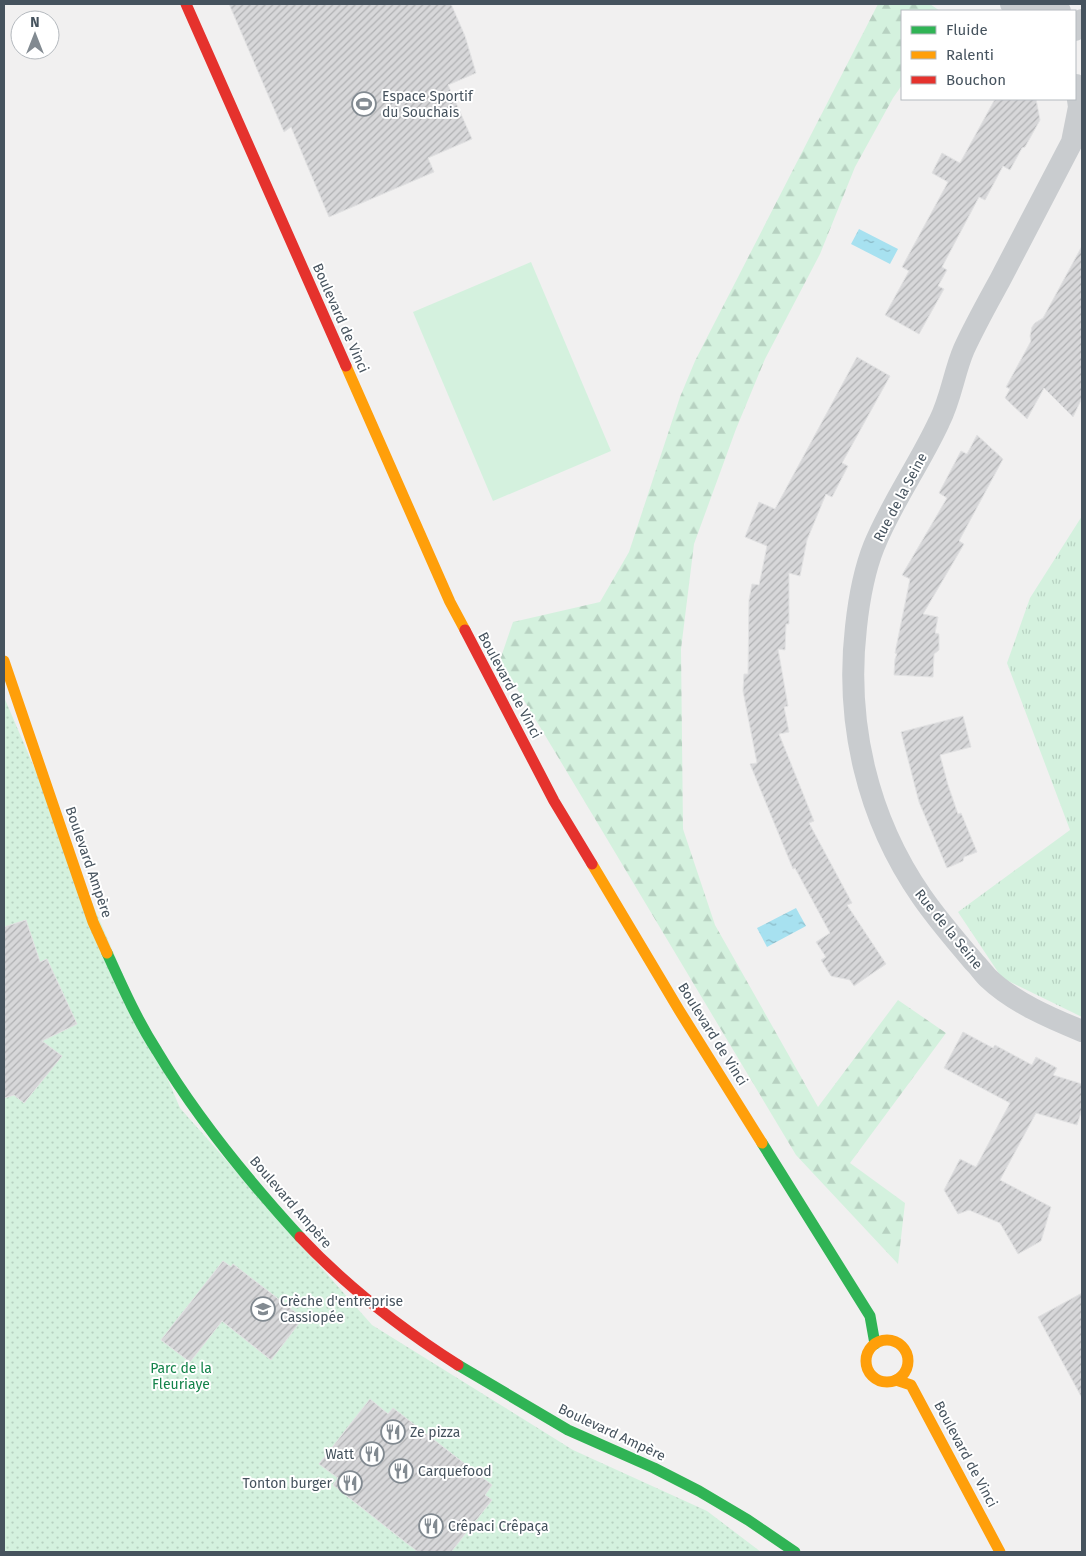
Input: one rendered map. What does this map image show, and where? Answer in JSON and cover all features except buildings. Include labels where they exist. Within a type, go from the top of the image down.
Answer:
[{"type":"main road","name":"Boulevard de Vinci","points":[[186,4],[450,602],[554,801],[679,1010],[870,1316],[875,1344]]},
{"type":"main road","name":"Boulevard Ampère","points":[[4,661],[93,922],[151,1042],[231,1156],[289,1226],[321,1259],[368,1302],[419,1340],[501,1392],[569,1430],[668,1474],[722,1504],[795,1552]]},
{"type":"main road","points":[[888,1341],[895,1342],[905,1352],[907,1358],[905,1370],[896,1380],[883,1382],[870,1374],[866,1362],[867,1355],[875,1344],[888,1341]]},
{"type":"main road","name":"Boulevard de Vinci","points":[[896,1380],[911,1385],[1000,1552]]},
{"type":"street","points":[[1038,4],[1057,10]]},
{"type":"street","name":"Rue de la Seine","points":[[1078,86],[1077,137],[963,351],[954,384],[941,419],[924,454],[888,513],[873,549],[862,584],[857,616],[853,653],[853,685],[855,717],[862,760],[872,797],[886,834],[913,884],[937,918],[988,978],[1009,994],[1034,1009],[1082,1031]]},
{"type":"green space","points":[[878,4],[930,4],[939,10],[901,10],[901,86],[855,167],[820,254],[765,359],[736,429],[694,544],[681,649],[683,829],[715,925],[818,1107],[898,1000],[946,1033],[850,1163],[905,1203],[898,1264],[796,1155],[500,660],[513,622],[600,602],[629,552],[680,397],[695,361]]},
{"type":"green space","points":[[531,262],[611,451],[493,501],[413,312]]},
{"type":"green space","points":[[1082,516],[1082,1017],[1002,978],[958,912],[1070,830],[1007,663],[1030,598]]},
{"type":"green space","name":"Parc de la Fleuriaye","points":[[4,697],[180,1108],[372,1325],[573,1450],[707,1511],[761,1552],[4,1552]]},
{"type":"water","points":[[859,229],[898,249],[890,264],[851,244]]},
{"type":"water","points":[[796,908],[806,926],[767,947],[757,928]]},
{"type":"traffic: fast","points":[[107,953],[130,1003],[172,1076],[242,1171],[300,1237]]},
{"type":"traffic: fast","points":[[762,1143],[870,1316],[875,1344]]},
{"type":"traffic: fast","points":[[458,1365],[568,1430],[654,1468],[699,1491],[748,1520],[795,1552]]},
{"type":"traffic: slow","points":[[346,366],[450,602],[465,630]]},
{"type":"traffic: slow","points":[[4,661],[93,922],[107,953]]},
{"type":"traffic: slow","points":[[592,864],[679,1010],[762,1143]]},
{"type":"traffic: slow","points":[[887,1340],[902,1346],[908,1361],[902,1376],[887,1382],[872,1376],[866,1361],[872,1346],[887,1340]]},
{"type":"traffic: slow","points":[[896,1380],[911,1385],[1000,1552]]},
{"type":"traffic: jam","points":[[186,4],[346,366]]},
{"type":"traffic: jam","points":[[465,630],[554,801],[592,864]]},
{"type":"traffic: jam","points":[[300,1237],[318,1256],[375,1306],[416,1337],[458,1365]]},
{"type":"place","name":"Espace Sportif du Souchais","points":[[364,104]]},
{"type":"place","name":"Crèche d'entreprise Cassiopée","points":[[263,1309]]},
{"type":"place","name":"Ze pizza","points":[[393,1432]]},
{"type":"place","name":"Watt","points":[[372,1454]]},
{"type":"place","name":"Carquefood","points":[[401,1471]]},
{"type":"place","name":"Tonton burger","points":[[350,1483]]},
{"type":"place","name":"Crêpaci Crêpaça","points":[[431,1526]]}]
